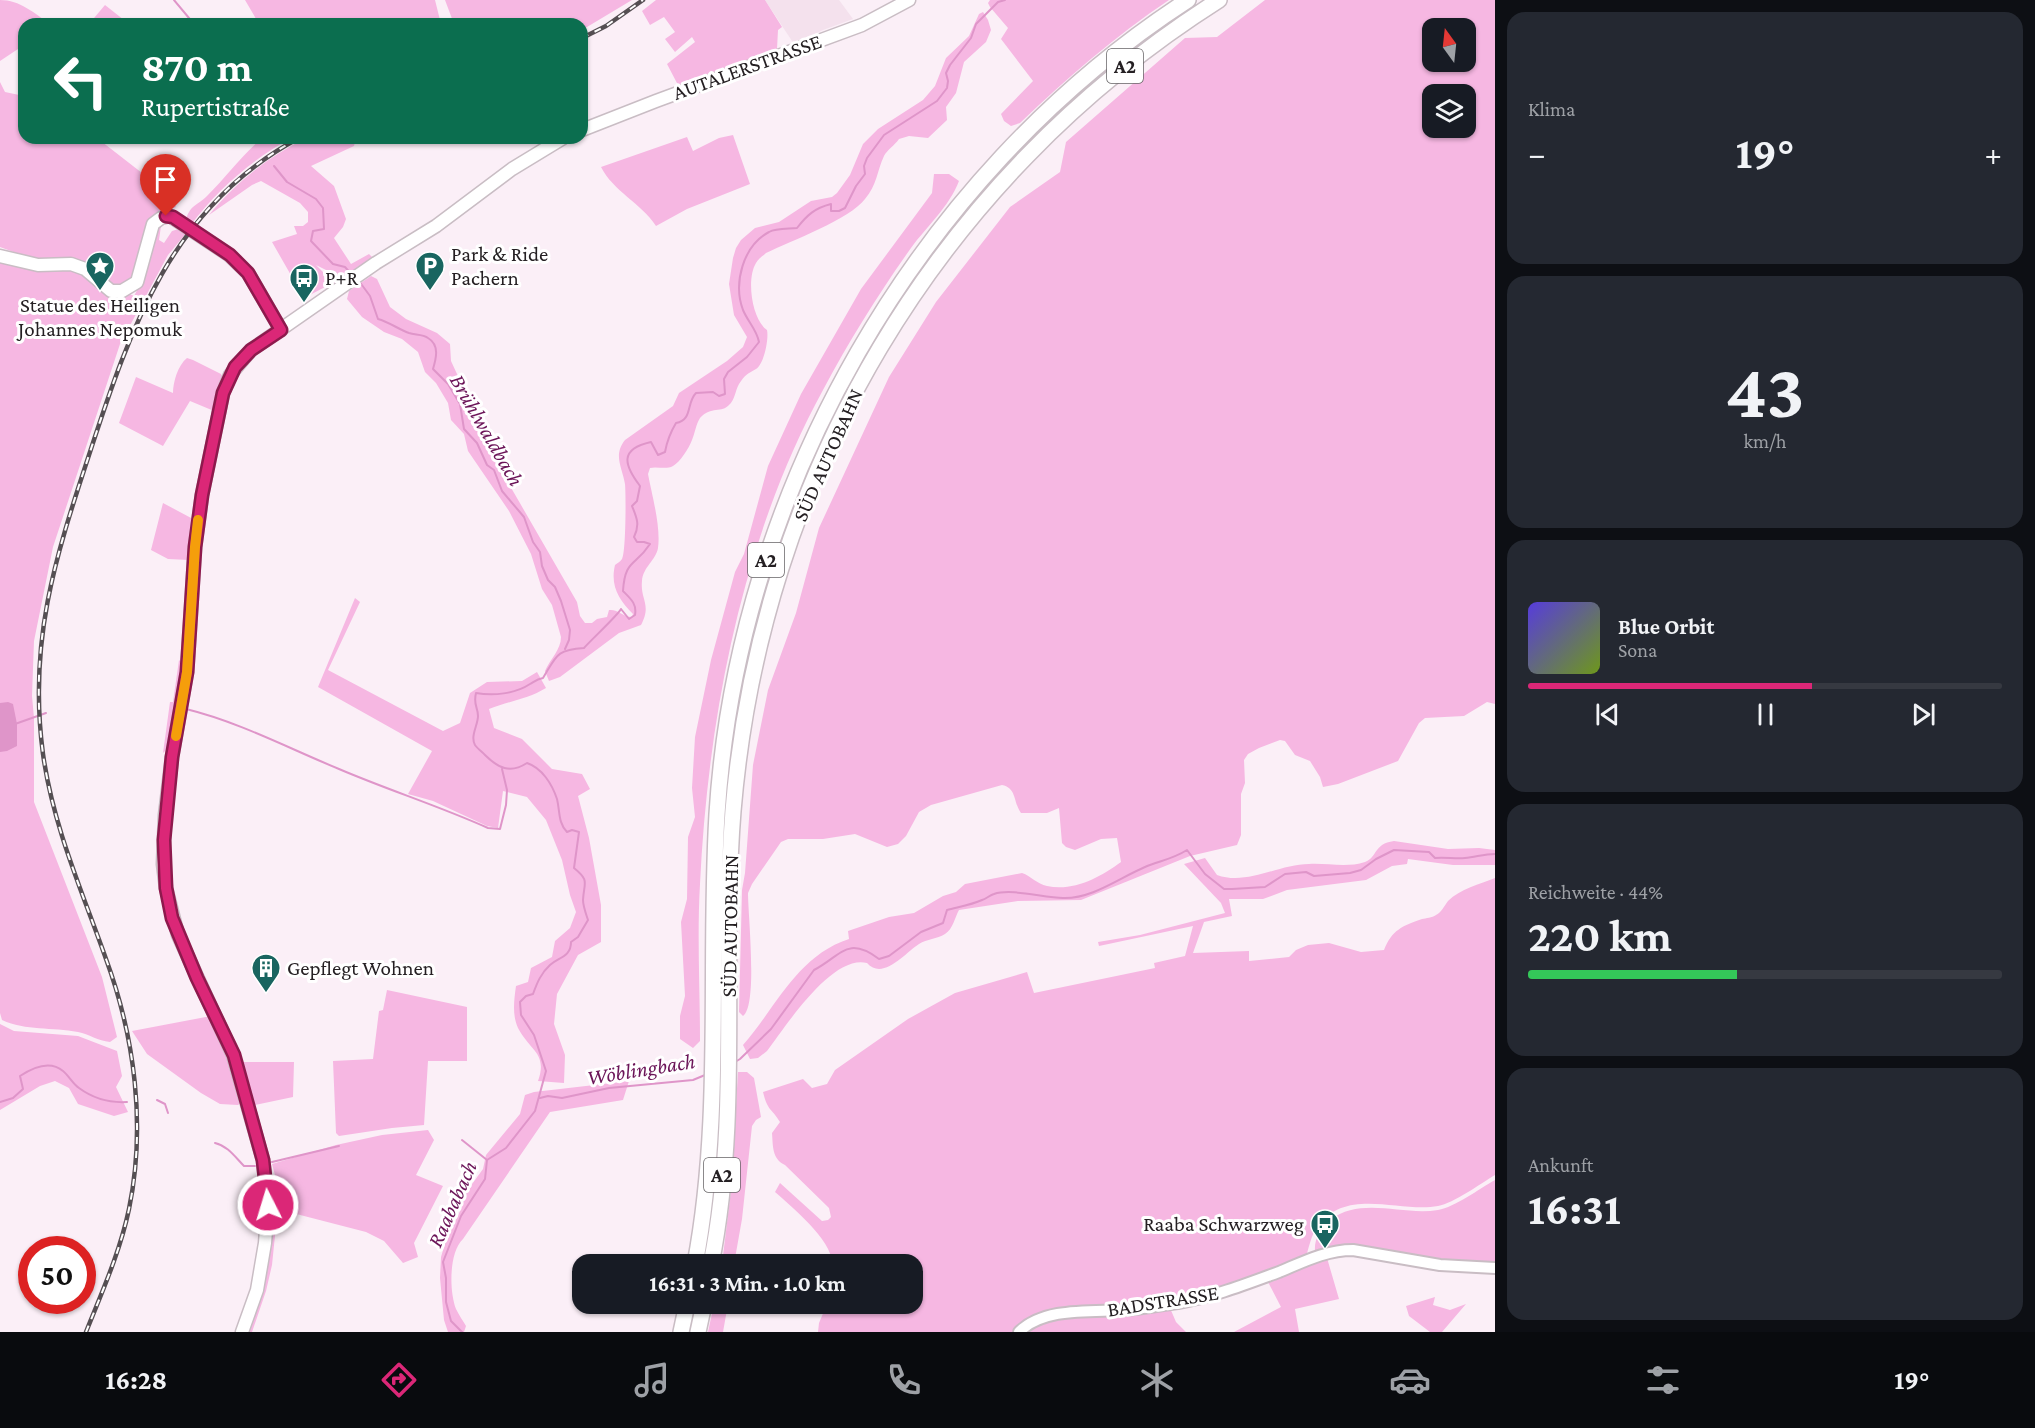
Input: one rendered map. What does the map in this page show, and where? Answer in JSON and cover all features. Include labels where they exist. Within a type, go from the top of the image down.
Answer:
[{"type":"highway","name":"SÜD AUTOBAHN","points":[[696,1254],[700,1239],[711,1095],[712,920],[717,811],[726,736],[743,641],[769,551],[796,479],[819,426],[862,344],[903,281],[976,186],[1027,130],[1109,58],[1144,30],[1188,0]]},
{"type":"highway","name":"SÜD AUTOBAHN","points":[[713,1254],[723,1164],[728,1085],[729,918],[733,813],[742,727],[759,643],[784,556],[811,485],[876,353],[916,289],[952,241],[1023,159],[1094,92],[1154,44],[1219,0]]},
{"type":"highway","points":[[681,1332],[685,1314]]},
{"type":"highway","points":[[698,1332],[702,1314]]},
{"type":"main road","name":"AUTALERSTRASSE","points":[[588,128],[656,100],[862,25],[909,0]]},
{"type":"main road","points":[[242,1332],[257,1290],[266,1243],[268,1205],[263,1160],[234,1055],[197,978],[172,918],[166,888],[164,840],[172,757],[187,672],[195,547],[202,495],[223,393],[235,367],[251,350],[413,238],[436,226],[519,165],[553,144]]},
{"type":"main road","points":[[0,256],[38,266],[71,264],[85,269],[111,291],[122,291],[137,282],[153,224],[161,218],[170,216],[230,255],[248,273],[281,330]]},
{"type":"street","name":"BADSTRASSE","points":[[1019,1332],[1037,1320],[1059,1314],[1127,1310],[1209,1296],[1251,1283],[1332,1252],[1353,1250],[1440,1265],[1495,1268]]},
{"type":"shaded area","points":[[0,0],[14,2],[41,18],[18,18],[18,49],[0,61]]},
{"type":"shaded area","points":[[245,0],[435,0],[440,18],[256,18]]},
{"type":"shaded area","points":[[445,0],[632,0],[588,26],[588,18],[452,18]]},
{"type":"shaded area","points":[[656,0],[765,0],[782,27],[778,30],[777,49],[678,85],[667,64],[695,42],[692,37],[675,52],[665,39],[675,32],[664,17],[650,25],[642,11]]},
{"type":"shaded area","points":[[765,0],[839,0],[853,19],[794,44]]},
{"type":"shaded area","points":[[990,0],[1169,0],[1092,58],[1020,123],[1011,126],[1004,121],[1001,114],[1033,81],[1001,39],[1008,28],[990,7],[988,3]]},
{"type":"shaded area","points":[[1265,0],[1495,0],[1495,704],[1487,702],[1464,716],[1425,718],[1419,723],[1398,761],[1338,784],[1323,787],[1310,761],[1295,755],[1285,741],[1280,740],[1259,748],[1248,754],[1244,760],[1245,783],[1241,794],[1241,835],[1237,845],[1190,856],[1081,900],[1018,901],[959,910],[948,932],[919,944],[894,964],[880,969],[873,968],[867,963],[853,963],[839,969],[811,994],[767,1051],[758,1058],[750,1059],[743,1045],[789,984],[815,957],[849,939],[848,931],[889,917],[914,913],[943,896],[956,892],[965,884],[1022,873],[1043,885],[1067,887],[1096,878],[1121,862],[1117,838],[1101,839],[1075,850],[1066,847],[1062,843],[1059,808],[1047,813],[1021,813],[1010,789],[1002,785],[931,805],[919,812],[906,836],[898,844],[887,847],[855,834],[823,839],[788,839],[781,842],[748,893],[750,996],[748,1009],[743,1016],[739,1012],[742,890],[753,765],[768,690],[796,613],[819,528],[889,377],[936,302],[1010,207],[1060,172],[1066,142],[1185,38],[1217,37]]},
{"type":"shaded area","points":[[105,5],[121,18],[94,18]]},
{"type":"shaded area","points":[[983,12],[991,30],[986,42],[964,62],[956,93],[946,107],[947,120],[928,138],[909,136],[899,139],[885,154],[872,188],[857,207],[834,222],[766,253],[757,262],[751,279],[752,299],[758,318],[767,330],[767,345],[759,366],[741,381],[729,405],[723,409],[708,412],[700,418],[691,443],[673,466],[650,468],[648,474],[656,511],[659,540],[657,552],[643,576],[642,587],[646,612],[641,625],[619,633],[560,677],[549,681],[545,671],[561,642],[561,637],[552,605],[542,589],[531,554],[509,511],[468,451],[464,434],[451,420],[448,403],[436,383],[425,372],[418,352],[402,339],[384,332],[362,317],[347,299],[349,291],[371,276],[377,279],[390,307],[406,319],[437,333],[450,344],[451,361],[481,426],[478,429],[483,431],[502,472],[577,602],[580,616],[585,623],[592,623],[597,619],[607,617],[609,610],[632,617],[633,614],[617,592],[614,580],[615,565],[621,560],[623,554],[625,535],[625,484],[619,461],[621,446],[625,440],[673,406],[679,393],[727,361],[743,347],[747,337],[734,315],[729,284],[733,258],[741,240],[755,228],[779,222],[811,201],[832,197],[837,193],[850,175],[863,144],[878,129],[923,100],[935,86],[946,58],[969,36],[979,14]]},
{"type":"shaded area","points":[[0,82],[5,92],[18,95],[18,144],[105,144],[169,194],[176,207],[156,214],[133,280],[115,287],[68,258],[30,258],[0,247]]},
{"type":"shaded area","points":[[733,135],[750,184],[687,209],[656,226],[643,210],[613,183],[601,167],[687,137],[693,151],[719,138]]},
{"type":"shaded area","points":[[256,144],[281,144],[236,177],[190,226],[186,219],[192,208],[207,196]]},
{"type":"shaded area","points":[[354,144],[311,166],[334,186],[346,219],[334,238],[351,264],[369,254],[373,258],[335,284],[328,271],[316,265],[323,272],[327,286],[304,298],[272,242],[297,234],[294,226],[303,226],[308,222],[308,212],[300,203],[261,181],[209,215],[254,171],[293,145]]},
{"type":"shaded area","points":[[934,174],[949,174],[959,181],[944,208],[911,248],[876,300],[823,390],[795,447],[771,506],[751,567],[734,630],[711,757],[699,904],[700,1041],[693,1048],[680,1039],[680,1016],[685,996],[681,922],[687,899],[688,837],[695,817],[692,788],[695,737],[711,660],[735,572],[744,554],[768,466],[801,394],[861,289],[932,193]]},
{"type":"shaded area","points":[[159,225],[161,226],[159,240],[164,243],[172,231],[182,228],[188,231],[168,255],[120,344],[53,547],[34,641],[32,696],[34,802],[102,977],[117,1037],[110,1042],[68,1030],[11,1023],[2,1020],[0,1013],[0,260],[67,267],[134,296],[142,279]]},
{"type":"shaded area","points":[[187,358],[221,374],[223,378],[214,411],[190,401],[163,446],[119,423],[136,377],[173,393],[177,374]]},
{"type":"shaded area","points":[[163,503],[193,519],[189,560],[168,559],[151,550]]},
{"type":"shaded area","points":[[355,598],[360,602],[328,670],[443,731],[460,723],[470,693],[487,682],[522,681],[537,672],[546,688],[489,709],[494,728],[522,739],[552,769],[582,774],[590,789],[578,796],[589,838],[601,905],[601,942],[578,955],[557,994],[554,1024],[565,1055],[564,1083],[538,1081],[541,1072],[539,1058],[518,1028],[514,1013],[516,986],[528,982],[531,968],[552,957],[555,941],[570,928],[576,912],[562,860],[546,820],[527,797],[503,791],[498,828],[487,826],[433,801],[408,794],[432,751],[318,687]]},
{"type":"shaded area","points":[[179,660],[182,663],[175,726],[163,753],[170,702],[173,702]]},
{"type":"shaded area","points":[[0,703],[13,704],[17,724],[17,746],[0,752]]},
{"type":"shaded area","points":[[1394,841],[1448,849],[1495,850],[1495,865],[1453,865],[1408,859],[1407,864],[1392,866],[1366,880],[1287,890],[1263,899],[1229,899],[1232,916],[1204,922],[1193,953],[1249,951],[1249,961],[1289,957],[1296,950],[1308,945],[1329,943],[1361,952],[1384,950],[1390,938],[1398,930],[1438,914],[1458,893],[1495,878],[1495,1175],[1459,1197],[1438,1206],[1358,1204],[1343,1207],[1329,1215],[1317,1227],[1306,1257],[1170,1308],[1176,1322],[1186,1332],[818,1332],[823,1314],[923,1314],[923,1254],[830,1254],[819,1235],[775,1192],[780,1183],[822,1221],[831,1217],[829,1208],[775,1156],[772,1133],[780,1122],[768,1106],[763,1092],[803,1079],[812,1088],[827,1084],[835,1070],[908,1019],[955,993],[1027,972],[1034,993],[1155,968],[1154,963],[1185,956],[1193,926],[1099,946],[1098,942],[1140,935],[1225,913],[1221,903],[1184,864],[1205,858],[1217,875],[1240,878],[1298,865],[1358,864],[1369,860],[1382,845]]},
{"type":"shaded area","points":[[387,990],[467,1007],[467,1061],[428,1061],[424,1125],[339,1136],[336,1133],[333,1061],[373,1059],[379,1011],[383,1010]]},
{"type":"shaded area","points":[[211,1016],[230,1056],[244,1101],[238,1105],[220,1104],[201,1093],[147,1054],[132,1031]]},
{"type":"shaded area","points":[[0,1024],[14,1031],[78,1036],[117,1051],[122,1076],[116,1087],[128,1112],[114,1116],[78,1104],[69,1088],[55,1081],[40,1086],[0,1110]]},
{"type":"shaded area","points":[[242,1062],[294,1062],[293,1097],[255,1105]]},
{"type":"shaded area","points":[[738,1072],[747,1072],[754,1078],[761,1117],[752,1126],[736,1254],[723,1254],[731,1190]]},
{"type":"shaded area","points":[[629,1081],[623,1100],[550,1112],[458,1245],[451,1282],[456,1309],[466,1326],[464,1332],[448,1332],[444,1320],[440,1278],[441,1257],[446,1240],[461,1209],[464,1195],[483,1169],[486,1155],[520,1114],[525,1095]]},
{"type":"shaded area","points":[[428,1130],[434,1140],[416,1175],[443,1186],[414,1243],[418,1257],[403,1263],[384,1241],[366,1232],[277,1209],[279,1190],[272,1164],[336,1145],[382,1135]]},
{"type":"shaded area","points":[[1495,1180],[1495,1265],[1315,1252],[1317,1238],[1323,1227],[1342,1213],[1369,1208],[1438,1210],[1459,1202]]},
{"type":"shaded area","points":[[277,1216],[272,1265],[266,1291],[252,1332],[248,1332],[258,1304],[264,1276],[272,1218]]},
{"type":"shaded area","points":[[1327,1258],[1339,1299],[1295,1309],[1299,1332],[1234,1332],[1281,1307],[1267,1280]]},
{"type":"shaded area","points":[[1435,1297],[1433,1305],[1450,1310],[1466,1304],[1442,1332],[1430,1332],[1409,1316],[1406,1306]]},
{"type":"shaded area","points":[[712,1314],[726,1314],[723,1332],[708,1332]]},
{"type":"waterway","name":"Brühlwaldbach","points":[[174,0],[189,18]]},
{"type":"waterway","name":"Raababach","points":[[462,1332],[451,1321],[446,1302],[443,1262],[461,1216],[485,1179],[487,1160],[506,1148],[535,1111],[546,1071],[534,1035],[521,1015],[520,1002],[526,996],[533,994],[547,968],[567,954],[571,942],[578,937],[588,920],[583,902],[584,879],[574,868],[579,832],[572,830],[567,832],[564,828],[555,793],[546,777],[537,769],[527,763],[515,768],[504,768],[490,760],[475,745],[473,738],[478,716],[476,693],[490,694],[518,690],[543,678],[558,655],[568,650],[584,648],[621,609],[629,619],[635,615],[634,605],[623,591],[624,581],[628,568],[650,544],[637,542],[634,537],[637,522],[632,506],[637,501],[640,486],[630,471],[629,453],[651,442],[658,455],[665,452],[676,423],[685,418],[696,393],[713,392],[719,396],[725,394],[724,379],[728,372],[747,357],[759,342],[743,310],[739,288],[742,266],[753,246],[769,232],[797,228],[804,219],[820,208],[831,204],[831,211],[845,208],[865,174],[864,166],[867,158],[884,135],[937,101],[947,88],[946,73],[950,65],[971,38],[976,24],[998,2],[1005,0]]},
{"type":"waterway","name":"Brühlwaldbach","points":[[274,166],[287,182],[316,199],[323,208],[324,229],[313,231],[311,241],[333,264],[345,267],[352,275]]},
{"type":"waterway","name":"Brühlwaldbach","points":[[359,281],[370,296],[378,319],[409,333],[426,337],[434,344],[436,352],[433,369],[448,384],[460,404],[464,429],[477,443],[487,465],[494,470],[502,491],[524,517],[533,542],[540,552],[542,566],[548,580],[555,587],[570,630],[565,649]]},
{"type":"waterway","points":[[186,709],[244,728],[357,777],[488,828],[500,829],[506,805],[507,790],[502,769]]},
{"type":"waterway","points":[[15,724],[46,713]]},
{"type":"waterway","name":"Wöblingbach","points":[[735,1062],[771,1029],[814,970],[838,954],[851,948],[868,952],[879,959],[889,956],[921,932],[943,923],[947,910],[1001,892],[1055,898],[1084,895],[1187,850],[1205,874],[1224,889],[1265,887],[1285,874],[1306,872],[1314,876],[1350,873],[1361,870],[1394,850],[1429,852],[1435,858],[1495,854]]},
{"type":"waterway","points":[[0,1102],[13,1098],[23,1089],[20,1076],[35,1068],[47,1066],[63,1071],[77,1086],[96,1098],[127,1102]]},
{"type":"waterway","name":"Wöblingbach","points":[[540,1098],[548,1096],[562,1098],[609,1088],[693,1080],[705,1075]]},
{"type":"waterway","points":[[157,1100],[165,1104],[168,1113]]},
{"type":"waterway","points":[[462,1140],[487,1160]]},
{"type":"waterway","points":[[215,1143],[228,1149],[244,1166],[255,1166]]},
{"type":"waterway","points":[[272,1162],[339,1146]]},
{"type":"railway","points":[[588,35],[606,26],[643,0]]},
{"type":"railway","points":[[86,1332],[116,1256],[129,1209],[137,1146],[137,1114],[131,1051],[116,989],[61,833],[43,754],[39,714],[39,675],[48,602],[65,530],[105,407],[140,316],[162,274],[188,234],[219,198],[255,166],[290,144]]},
{"type":"slow traffic","points":[[176,736],[187,672],[198,520]]},
{"type":"place","name":"Statue des Heiligen Johannes Nepomuk","points":[[100,292]]},
{"type":"place","name":"Park & Ride Pachern","points":[[430,292]]},
{"type":"place","name":"P+R","points":[[304,304]]},
{"type":"place","name":"Gepflegt Wohnen","points":[[266,994]]},
{"type":"place","name":"Raaba Schwarzweg","points":[[1325,1250]]},
{"type":"route","points":[[166,216],[173,217],[230,255],[248,273],[281,330],[251,350],[235,367],[223,393],[202,495],[195,547],[187,672],[172,757],[165,815],[163,864],[172,918],[178,935],[234,1055],[263,1160],[268,1205]]}]
